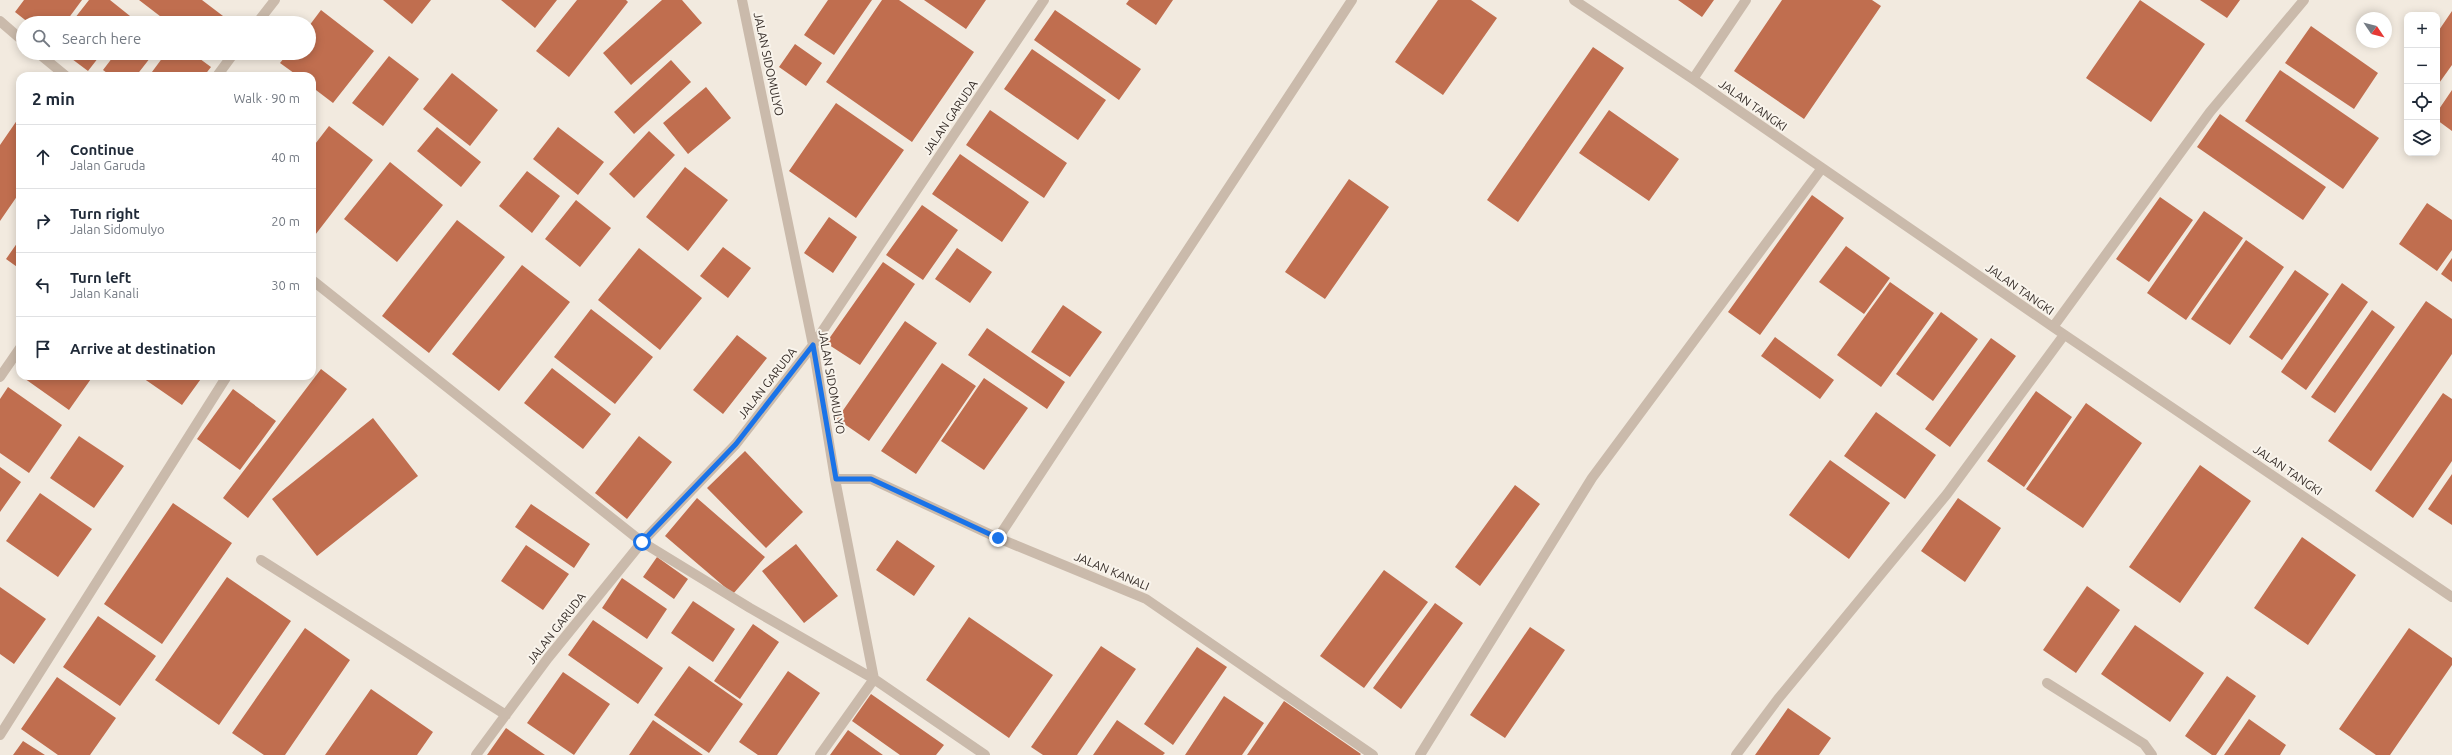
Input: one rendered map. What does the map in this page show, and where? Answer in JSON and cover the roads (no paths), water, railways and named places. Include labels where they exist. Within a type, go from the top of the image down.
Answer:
[{"type":"street","points":[[262,16],[275,0]]},
{"type":"street","name":"JALAN SIDOMULYO","points":[[742,0],[813,345],[836,479],[874,679]]},
{"type":"street","name":"JALAN GARUDA","points":[[476,755],[548,658],[642,542],[736,444],[813,345],[1044,0]]},
{"type":"street","points":[[998,538],[1352,0]]},
{"type":"street","name":"JALAN TANGKI","points":[[1574,0],[1693,79],[2053,327],[2452,597]]},
{"type":"street","points":[[1693,79],[1746,0]]},
{"type":"street","points":[[2053,327],[2210,112],[2304,0]]},
{"type":"street","points":[[0,21],[16,34]]},
{"type":"street","points":[[47,60],[61,72]]},
{"type":"street","points":[[220,72],[229,60]]},
{"type":"street","points":[[1420,755],[1592,478],[1822,168]]},
{"type":"street","points":[[316,283],[642,542],[750,608],[874,679],[985,755]]},
{"type":"street","points":[[1736,755],[1778,699],[1947,494],[2064,334]]},
{"type":"street","points":[[0,377],[16,354]]},
{"type":"street","points":[[0,735],[224,380]]},
{"type":"street","name":"JALAN KANALI","points":[[836,479],[871,479],[998,538],[1146,598],[1373,755]]},
{"type":"street","points":[[261,560],[506,715]]},
{"type":"street","points":[[820,755],[874,679]]},
{"type":"street","points":[[2047,683],[2144,744],[2152,755]]}]
